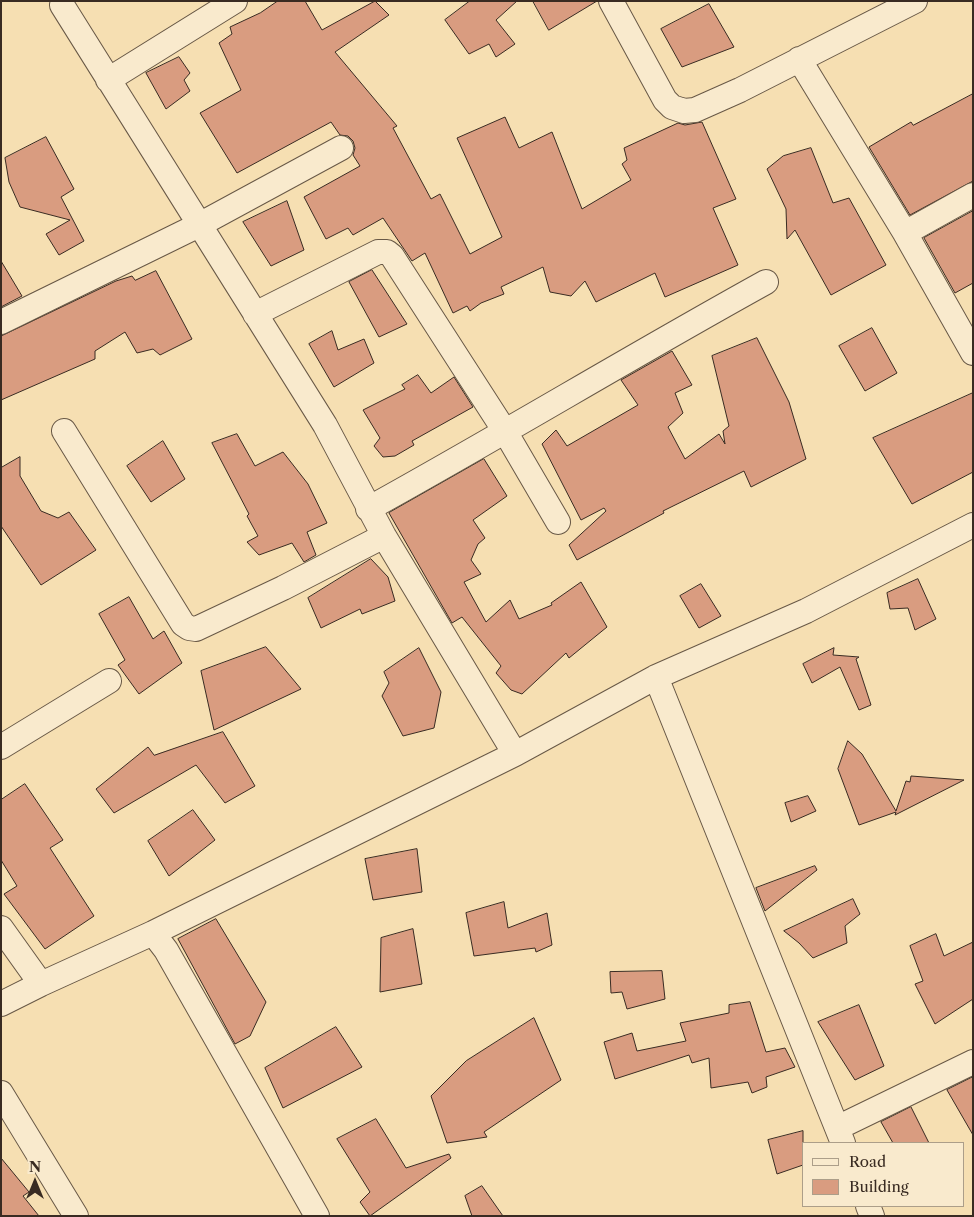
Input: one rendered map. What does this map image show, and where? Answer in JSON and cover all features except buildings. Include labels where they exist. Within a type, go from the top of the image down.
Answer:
[{"type":"street","points":[[108,80],[235,1]]},
{"type":"street","points":[[611,1],[666,100],[672,107],[684,111],[695,110],[740,90],[915,1]]},
{"type":"street","points":[[62,5],[325,425],[368,509],[515,754]]},
{"type":"street","points":[[799,59],[905,233],[973,353]]},
{"type":"street","points":[[1,322],[199,225],[340,148]]},
{"type":"street","points":[[905,233],[973,195]]},
{"type":"street","points":[[255,314],[378,252],[386,252],[392,256],[506,432],[558,522]]},
{"type":"street","points":[[368,509],[506,432],[637,353],[766,282]]},
{"type":"street","points":[[64,430],[183,624],[189,628],[196,629],[283,588],[384,536]]},
{"type":"street","points":[[1,1004],[153,934],[515,754],[656,678],[806,611],[973,525]]},
{"type":"street","points":[[656,678],[840,1136],[973,1062]]},
{"type":"street","points":[[1,747],[109,681]]},
{"type":"street","points":[[1,928],[41,984]]},
{"type":"street","points":[[153,934],[166,950],[317,1216]]},
{"type":"street","points":[[1,1093],[76,1216]]}]
